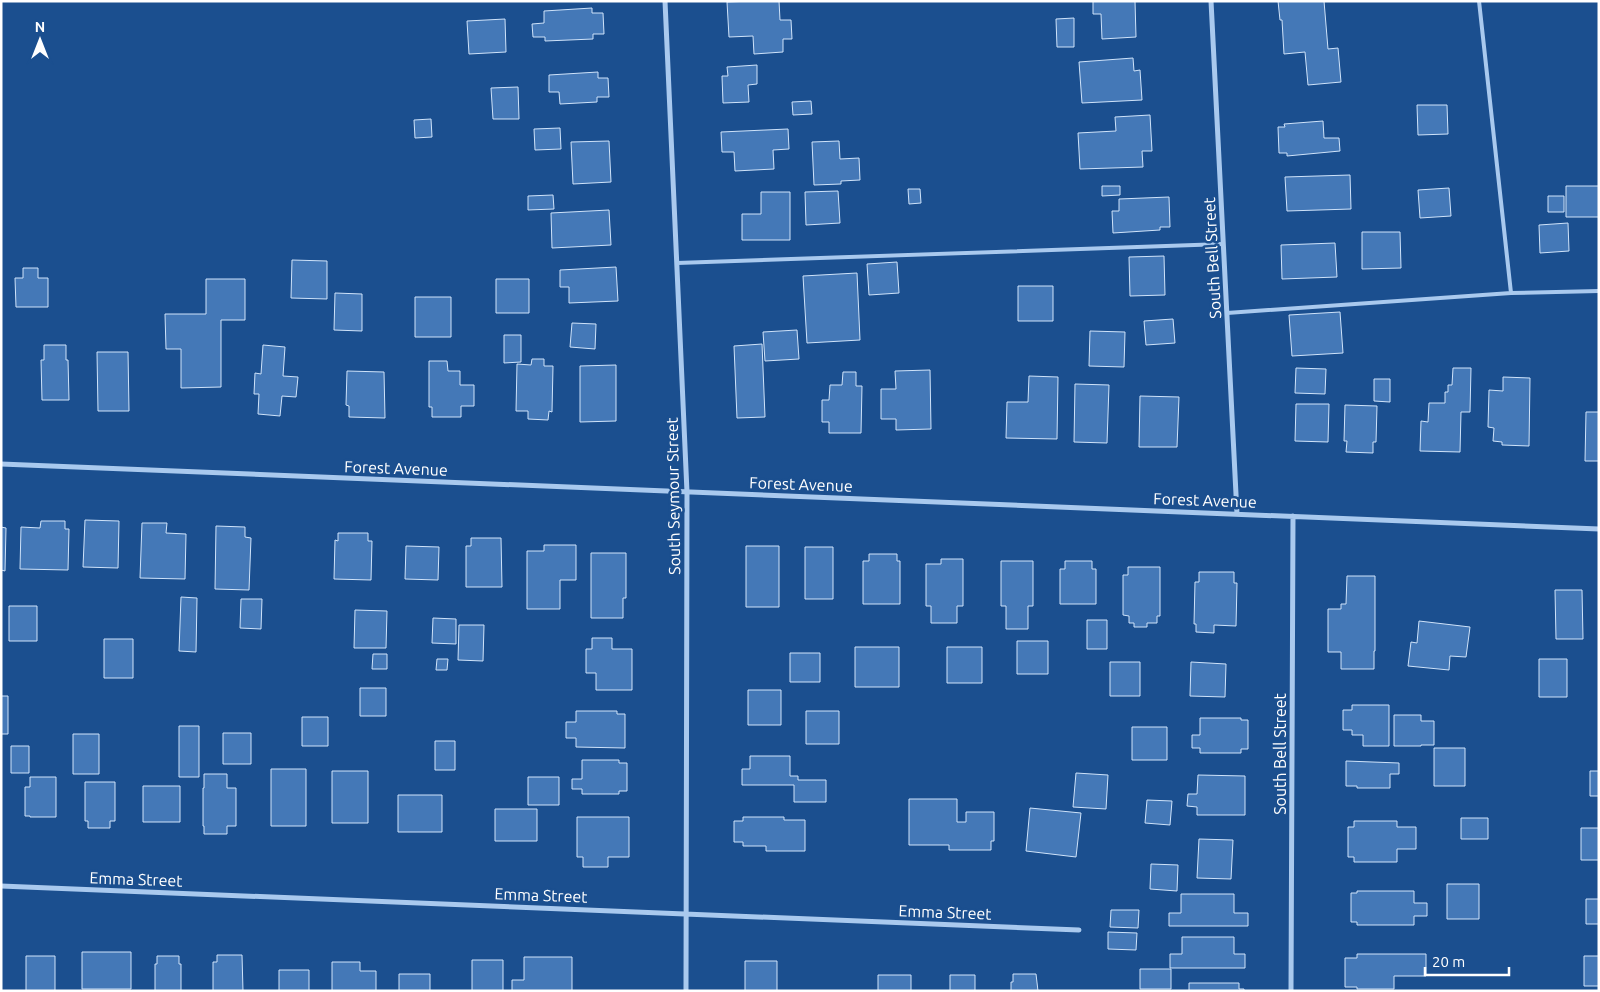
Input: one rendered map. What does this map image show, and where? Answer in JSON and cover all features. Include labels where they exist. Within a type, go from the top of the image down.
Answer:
[{"type":"street","name":"South Seymour Street","points":[[665,1],[687,492],[686,991]]},
{"type":"street","name":"South Bell Street","points":[[1210,1],[1237,514]]},
{"type":"street","name":"Forest Avenue","points":[[1,464],[1599,529]]},
{"type":"street","name":"South Bell Street","points":[[1291,991],[1293,516]]},
{"type":"street","name":"Emma Street","points":[[1,886],[1079,930]]},
{"type":"lane","points":[[1479,1],[1511,293]]},
{"type":"lane","points":[[677,263],[1223,244]]},
{"type":"lane","points":[[1227,313],[1511,293],[1599,290]]},
{"type":"building","points":[[779,1],[780,20],[791,20],[792,39],[783,39],[783,52],[754,54],[753,36],[729,37],[727,2]]},
{"type":"building","points":[[1093,1],[1135,1],[1136,37],[1102,39],[1101,14],[1093,14]]},
{"type":"building","points":[[1278,1],[1324,1],[1328,49],[1338,48],[1341,82],[1308,85],[1305,52],[1284,54],[1282,20],[1280,20]]},
{"type":"building","points":[[592,8],[592,13],[603,13],[604,34],[593,34],[593,39],[545,41],[545,37],[533,37],[532,24],[544,23],[544,11]]},
{"type":"building","points":[[1074,18],[1074,47],[1057,47],[1056,19]]},
{"type":"building","points":[[505,19],[506,52],[469,54],[467,21]]},
{"type":"building","points":[[1133,58],[1134,71],[1140,70],[1142,100],[1082,103],[1079,62]]},
{"type":"building","points":[[757,65],[757,84],[748,85],[749,102],[723,103],[722,76],[728,76],[727,67]]},
{"type":"building","points":[[598,72],[598,78],[608,78],[609,97],[597,97],[597,102],[560,104],[559,92],[549,92],[549,75]]},
{"type":"building","points":[[518,87],[519,119],[493,119],[491,88]]},
{"type":"building","points":[[811,101],[812,114],[793,115],[792,102]]},
{"type":"building","points":[[1417,105],[1447,105],[1448,134],[1418,135]]},
{"type":"building","points":[[1150,115],[1152,151],[1142,151],[1143,167],[1080,169],[1078,133],[1116,131],[1115,117]]},
{"type":"building","points":[[431,119],[432,137],[415,138],[414,120]]},
{"type":"building","points":[[1323,121],[1324,138],[1339,138],[1340,151],[1287,156],[1287,153],[1279,153],[1278,127],[1285,127],[1284,124]]},
{"type":"building","points":[[560,128],[561,149],[535,150],[534,129]]},
{"type":"building","points":[[788,129],[789,149],[773,150],[774,169],[735,171],[734,152],[722,152],[721,132]]},
{"type":"building","points":[[609,141],[611,182],[573,184],[571,142]]},
{"type":"building","points":[[839,141],[840,159],[859,158],[860,180],[841,181],[841,184],[814,185],[812,142]]},
{"type":"building","points":[[1350,175],[1351,209],[1287,211],[1285,177]]},
{"type":"building","points":[[1102,186],[1120,186],[1120,195],[1102,196]]},
{"type":"building","points":[[1566,186],[1599,186],[1599,217],[1566,217]]},
{"type":"building","points":[[1449,188],[1451,216],[1420,218],[1418,190]]},
{"type":"building","points":[[908,189],[920,189],[921,203],[909,204]]},
{"type":"building","points":[[838,191],[840,223],[806,225],[805,192]]},
{"type":"building","points":[[761,192],[790,192],[790,240],[742,240],[742,214],[761,214]]},
{"type":"building","points":[[553,195],[554,209],[528,210],[528,196]]},
{"type":"building","points":[[1548,196],[1564,196],[1564,212],[1548,212]]},
{"type":"building","points":[[1169,197],[1170,227],[1160,227],[1160,230],[1113,233],[1112,211],[1119,211],[1119,199]]},
{"type":"building","points":[[609,210],[611,245],[552,248],[551,213]]},
{"type":"building","points":[[1568,223],[1569,251],[1540,253],[1539,225]]},
{"type":"building","points":[[1362,232],[1400,232],[1401,268],[1362,269]]},
{"type":"building","points":[[1335,243],[1337,277],[1282,279],[1281,245]]},
{"type":"building","points":[[1164,256],[1165,295],[1130,296],[1129,257]]},
{"type":"building","points":[[292,260],[327,261],[327,299],[291,298]]},
{"type":"building","points":[[897,262],[899,293],[869,295],[867,264]]},
{"type":"building","points":[[616,267],[618,301],[569,303],[569,287],[560,287],[560,270]]},
{"type":"building","points":[[23,268],[38,268],[38,278],[48,278],[48,307],[16,307],[15,278],[23,278]]},
{"type":"building","points":[[857,273],[860,340],[807,343],[803,276]]},
{"type":"building","points":[[206,279],[245,279],[245,320],[221,320],[221,387],[181,388],[181,349],[166,349],[165,314],[206,314]]},
{"type":"building","points":[[496,279],[529,279],[529,313],[496,313]]},
{"type":"building","points":[[1018,286],[1053,286],[1053,321],[1018,321]]},
{"type":"building","points":[[335,293],[362,294],[362,331],[334,330]]},
{"type":"building","points":[[415,297],[451,297],[451,337],[415,337]]},
{"type":"building","points":[[1340,312],[1343,353],[1292,356],[1289,315]]},
{"type":"building","points":[[1173,319],[1175,343],[1146,345],[1144,321]]},
{"type":"building","points":[[572,323],[596,324],[595,349],[570,347]]},
{"type":"building","points":[[797,330],[799,359],[765,361],[763,332]]},
{"type":"building","points":[[1090,331],[1125,332],[1124,367],[1089,366]]},
{"type":"building","points":[[504,335],[521,335],[521,362],[504,363]]},
{"type":"building","points":[[762,344],[765,417],[737,418],[734,346]]},
{"type":"building","points":[[44,345],[66,345],[69,400],[42,400],[41,360],[44,360]]},
{"type":"building","points":[[263,345],[285,347],[283,376],[298,377],[296,397],[282,396],[280,416],[258,414],[259,394],[254,394],[255,373],[261,374]]},
{"type":"building","points":[[97,352],[128,352],[129,411],[98,411]]},
{"type":"building","points":[[532,359],[544,359],[544,366],[553,366],[552,412],[549,411],[548,420],[528,419],[528,411],[516,411],[517,364],[531,365]]},
{"type":"building","points":[[429,361],[447,361],[448,371],[460,371],[460,385],[474,385],[474,406],[461,406],[461,417],[432,417],[432,407],[429,407]]},
{"type":"building","points":[[616,365],[616,421],[580,422],[580,366]]},
{"type":"building","points":[[1296,368],[1326,369],[1325,394],[1295,393]]},
{"type":"building","points":[[1453,368],[1471,368],[1470,412],[1461,412],[1460,452],[1420,451],[1421,421],[1428,422],[1429,403],[1445,403],[1445,392],[1448,392],[1448,385],[1452,385]]},
{"type":"building","points":[[930,370],[931,429],[896,430],[896,419],[881,419],[881,389],[896,389],[895,371]]},
{"type":"building","points":[[347,371],[384,372],[385,418],[349,417],[349,406],[346,405]]},
{"type":"building","points":[[843,372],[856,372],[856,386],[862,386],[861,433],[829,433],[829,422],[822,422],[822,400],[829,400],[830,385],[842,385]]},
{"type":"building","points":[[1029,376],[1058,377],[1057,439],[1006,438],[1007,402],[1028,402]]},
{"type":"building","points":[[1503,377],[1530,378],[1529,446],[1502,445],[1502,442],[1493,441],[1494,428],[1488,427],[1489,390],[1503,391]]},
{"type":"building","points":[[1374,379],[1390,379],[1390,402],[1374,401]]},
{"type":"building","points":[[1075,384],[1109,385],[1107,443],[1074,442]]},
{"type":"building","points":[[1140,396],[1179,397],[1177,447],[1139,447]]},
{"type":"building","points":[[1296,404],[1329,404],[1328,442],[1295,441]]},
{"type":"building","points":[[1345,405],[1377,406],[1376,442],[1373,442],[1373,453],[1346,452],[1347,441],[1344,441]]},
{"type":"building","points":[[1586,412],[1599,412],[1599,461],[1585,461]]},
{"type":"building","points":[[85,520],[119,521],[118,568],[83,567]]},
{"type":"building","points":[[41,521],[65,521],[65,529],[69,529],[68,570],[20,569],[21,527],[40,528]]},
{"type":"building","points":[[142,523],[167,523],[166,533],[186,534],[185,579],[140,578]]},
{"type":"building","points":[[216,526],[245,527],[245,537],[251,538],[249,590],[215,589]]},
{"type":"building","points":[[1,527],[6,528],[5,571],[1,570]]},
{"type":"building","points":[[338,533],[368,533],[368,541],[372,541],[371,580],[334,579],[335,540],[338,541]]},
{"type":"building","points":[[471,538],[501,538],[502,587],[466,587],[466,546],[471,546]]},
{"type":"building","points":[[544,545],[576,545],[576,580],[560,580],[560,609],[527,609],[527,551],[544,551]]},
{"type":"building","points":[[406,546],[439,547],[438,580],[405,579]]},
{"type":"building","points":[[746,546],[779,546],[779,607],[746,607]]},
{"type":"building","points":[[805,547],[833,547],[833,599],[805,599]]},
{"type":"building","points":[[591,553],[626,553],[626,598],[623,598],[623,618],[591,618]]},
{"type":"building","points":[[869,554],[897,554],[897,561],[900,561],[900,604],[863,604],[863,561],[869,561]]},
{"type":"building","points":[[941,559],[963,559],[963,606],[957,606],[957,623],[931,623],[931,606],[926,606],[926,564],[941,564]]},
{"type":"building","points":[[1001,561],[1033,561],[1033,606],[1028,606],[1028,629],[1006,629],[1006,606],[1001,606]]},
{"type":"building","points":[[1065,561],[1092,561],[1092,569],[1096,569],[1096,604],[1060,604],[1060,569],[1065,569]]},
{"type":"building","points":[[1128,567],[1160,567],[1160,616],[1157,616],[1157,623],[1147,623],[1147,627],[1134,627],[1134,623],[1129,623],[1129,616],[1123,615],[1123,575],[1128,575]]},
{"type":"building","points":[[1199,572],[1234,572],[1234,583],[1237,583],[1236,626],[1214,625],[1214,633],[1196,632],[1196,624],[1194,624],[1195,582],[1199,582]]},
{"type":"building","points":[[1347,576],[1375,576],[1374,669],[1341,669],[1341,652],[1328,652],[1328,609],[1341,609],[1341,604],[1346,604]]},
{"type":"building","points":[[1555,590],[1582,590],[1583,639],[1556,639]]},
{"type":"building","points":[[181,597],[197,598],[196,652],[179,651]]},
{"type":"building","points":[[241,599],[262,599],[261,629],[240,628]]},
{"type":"building","points":[[9,606],[37,606],[37,641],[9,641]]},
{"type":"building","points":[[355,610],[387,611],[386,648],[354,648]]},
{"type":"building","points":[[433,618],[456,619],[456,644],[432,643]]},
{"type":"building","points":[[1087,620],[1107,620],[1107,649],[1087,649]]},
{"type":"building","points":[[1419,621],[1470,627],[1466,657],[1450,656],[1449,670],[1408,666],[1411,642],[1417,643]]},
{"type":"building","points":[[459,625],[484,625],[483,661],[458,660]]},
{"type":"building","points":[[592,638],[612,638],[612,649],[632,649],[632,690],[596,690],[596,673],[586,673],[586,649],[592,649]]},
{"type":"building","points":[[104,639],[133,639],[133,678],[104,678]]},
{"type":"building","points":[[1017,641],[1048,641],[1048,674],[1017,674]]},
{"type":"building","points":[[855,647],[899,647],[899,687],[855,687]]},
{"type":"building","points":[[947,647],[982,647],[982,683],[947,683]]},
{"type":"building","points":[[790,653],[820,653],[820,682],[790,682]]},
{"type":"building","points":[[373,654],[387,654],[387,669],[372,669]]},
{"type":"building","points":[[437,659],[448,659],[447,670],[436,670]]},
{"type":"building","points":[[1539,659],[1567,659],[1567,697],[1539,697]]},
{"type":"building","points":[[1110,662],[1140,662],[1140,696],[1110,696]]},
{"type":"building","points":[[1191,662],[1226,664],[1225,697],[1190,696]]},
{"type":"building","points":[[360,688],[386,688],[386,716],[360,716]]},
{"type":"building","points":[[748,690],[781,690],[781,725],[748,725]]},
{"type":"building","points":[[1,696],[8,696],[8,734],[1,734]]},
{"type":"building","points":[[1352,705],[1389,705],[1389,746],[1363,746],[1363,735],[1352,735],[1352,730],[1343,730],[1343,710],[1352,710]]},
{"type":"building","points":[[576,711],[617,711],[617,714],[625,714],[625,748],[576,747],[576,738],[566,738],[566,722],[576,722]]},
{"type":"building","points":[[806,711],[839,711],[839,744],[806,744]]},
{"type":"building","points":[[1394,715],[1421,715],[1421,721],[1434,721],[1434,745],[1394,746]]},
{"type":"building","points":[[302,717],[328,717],[328,746],[302,746]]},
{"type":"building","points":[[1200,718],[1241,718],[1241,720],[1248,720],[1248,749],[1241,749],[1241,753],[1200,753],[1200,748],[1192,748],[1192,735],[1200,735]]},
{"type":"building","points":[[179,726],[199,726],[199,777],[179,777]]},
{"type":"building","points":[[1132,727],[1167,727],[1167,760],[1132,760]]},
{"type":"building","points":[[223,733],[251,733],[251,764],[223,764]]},
{"type":"building","points":[[73,734],[99,734],[99,774],[73,774]]},
{"type":"building","points":[[435,741],[455,741],[455,770],[435,770]]},
{"type":"building","points":[[11,746],[29,746],[29,773],[11,773]]},
{"type":"building","points":[[1434,748],[1465,748],[1465,786],[1434,786]]},
{"type":"building","points":[[750,756],[790,756],[790,776],[798,776],[798,780],[826,780],[826,802],[794,802],[794,785],[742,785],[742,769],[750,769]]},
{"type":"building","points":[[582,760],[619,760],[619,763],[627,763],[627,791],[619,791],[619,794],[582,794],[582,789],[572,789],[572,779],[582,779]]},
{"type":"building","points":[[1346,761],[1399,763],[1399,774],[1390,774],[1390,788],[1346,786]]},
{"type":"building","points":[[271,769],[306,769],[306,826],[271,826]]},
{"type":"building","points":[[332,771],[368,771],[368,823],[332,823]]},
{"type":"building","points":[[1590,771],[1599,771],[1599,796],[1590,796]]},
{"type":"building","points":[[1076,773],[1108,775],[1106,809],[1073,807]]},
{"type":"building","points":[[204,774],[227,774],[227,788],[236,788],[236,826],[227,826],[227,834],[204,834]]},
{"type":"building","points":[[1198,775],[1245,776],[1245,815],[1197,815],[1197,807],[1187,806],[1188,794],[1197,794]]},
{"type":"building","points":[[30,777],[56,777],[56,817],[25,816],[25,787],[30,787]]},
{"type":"building","points":[[528,777],[559,777],[559,805],[528,805]]},
{"type":"building","points":[[85,782],[115,782],[115,821],[110,821],[110,828],[88,828],[88,821],[85,821]]},
{"type":"building","points":[[143,786],[180,786],[180,822],[143,822]]},
{"type":"building","points":[[398,795],[442,795],[442,832],[398,832]]},
{"type":"building","points":[[909,799],[957,799],[957,822],[966,822],[966,812],[994,812],[994,841],[991,841],[991,850],[949,850],[949,845],[909,845]]},
{"type":"building","points":[[1147,800],[1172,801],[1170,825],[1145,823]]},
{"type":"building","points":[[1030,808],[1081,813],[1076,857],[1026,851]]},
{"type":"building","points":[[495,809],[537,809],[537,841],[495,841]]},
{"type":"building","points":[[577,817],[629,817],[629,857],[608,857],[608,867],[583,867],[583,857],[577,857]]},
{"type":"building","points":[[743,817],[784,817],[784,820],[805,820],[805,851],[766,851],[766,846],[743,846],[743,842],[734,842],[734,821],[743,821]]},
{"type":"building","points":[[1461,818],[1488,818],[1488,839],[1461,839]]},
{"type":"building","points":[[1354,821],[1397,821],[1397,827],[1416,827],[1416,849],[1397,849],[1397,862],[1354,862],[1354,857],[1348,857],[1348,827],[1354,827]]},
{"type":"building","points":[[1581,828],[1599,828],[1599,860],[1581,860]]},
{"type":"building","points":[[1199,839],[1233,840],[1231,879],[1197,878]]},
{"type":"building","points":[[1151,864],[1178,865],[1177,891],[1150,889]]},
{"type":"building","points":[[1447,884],[1479,884],[1479,919],[1447,919]]},
{"type":"building","points":[[1357,891],[1414,891],[1414,903],[1427,903],[1427,916],[1414,916],[1414,925],[1357,925],[1357,922],[1351,922],[1351,893],[1357,893]]},
{"type":"building","points":[[1181,894],[1234,894],[1234,913],[1248,913],[1248,926],[1169,926],[1169,913],[1181,913]]},
{"type":"building","points":[[1586,899],[1599,899],[1599,924],[1586,924]]},
{"type":"building","points":[[1111,910],[1139,910],[1138,928],[1110,927]]},
{"type":"building","points":[[1108,932],[1137,933],[1136,950],[1108,949]]},
{"type":"building","points":[[1182,937],[1234,937],[1234,954],[1245,954],[1245,968],[1170,968],[1170,954],[1182,954]]},
{"type":"building","points":[[82,952],[131,952],[131,989],[82,989]]},
{"type":"building","points":[[1357,954],[1426,954],[1426,976],[1394,976],[1394,989],[1357,989],[1357,987],[1345,987],[1345,958],[1357,958]]},
{"type":"building","points":[[217,955],[242,955],[243,991],[213,991],[213,962],[217,962]]},
{"type":"building","points":[[26,956],[55,956],[55,991],[26,991]]},
{"type":"building","points":[[157,956],[179,956],[179,964],[181,964],[181,991],[155,991],[155,964],[157,964]]},
{"type":"building","points":[[1584,956],[1599,956],[1599,986],[1584,986]]},
{"type":"building","points":[[524,957],[572,957],[572,991],[512,991],[512,980],[524,980]]},
{"type":"building","points":[[472,960],[503,960],[503,991],[472,991]]},
{"type":"building","points":[[745,961],[777,961],[777,991],[745,991]]},
{"type":"building","points":[[332,962],[360,962],[360,971],[376,971],[376,991],[332,991]]},
{"type":"building","points":[[1140,969],[1171,969],[1171,989],[1140,989]]},
{"type":"building","points":[[279,970],[309,970],[309,991],[279,991]]},
{"type":"building","points":[[399,974],[430,974],[430,991],[399,991]]},
{"type":"building","points":[[1013,974],[1036,974],[1038,991],[1011,991]]},
{"type":"building","points":[[878,975],[911,975],[911,991],[878,991]]},
{"type":"building","points":[[950,975],[975,975],[975,991],[950,991]]},
{"type":"building","points":[[1189,983],[1239,983],[1239,989],[1244,989],[1244,991],[1189,991]]}]
